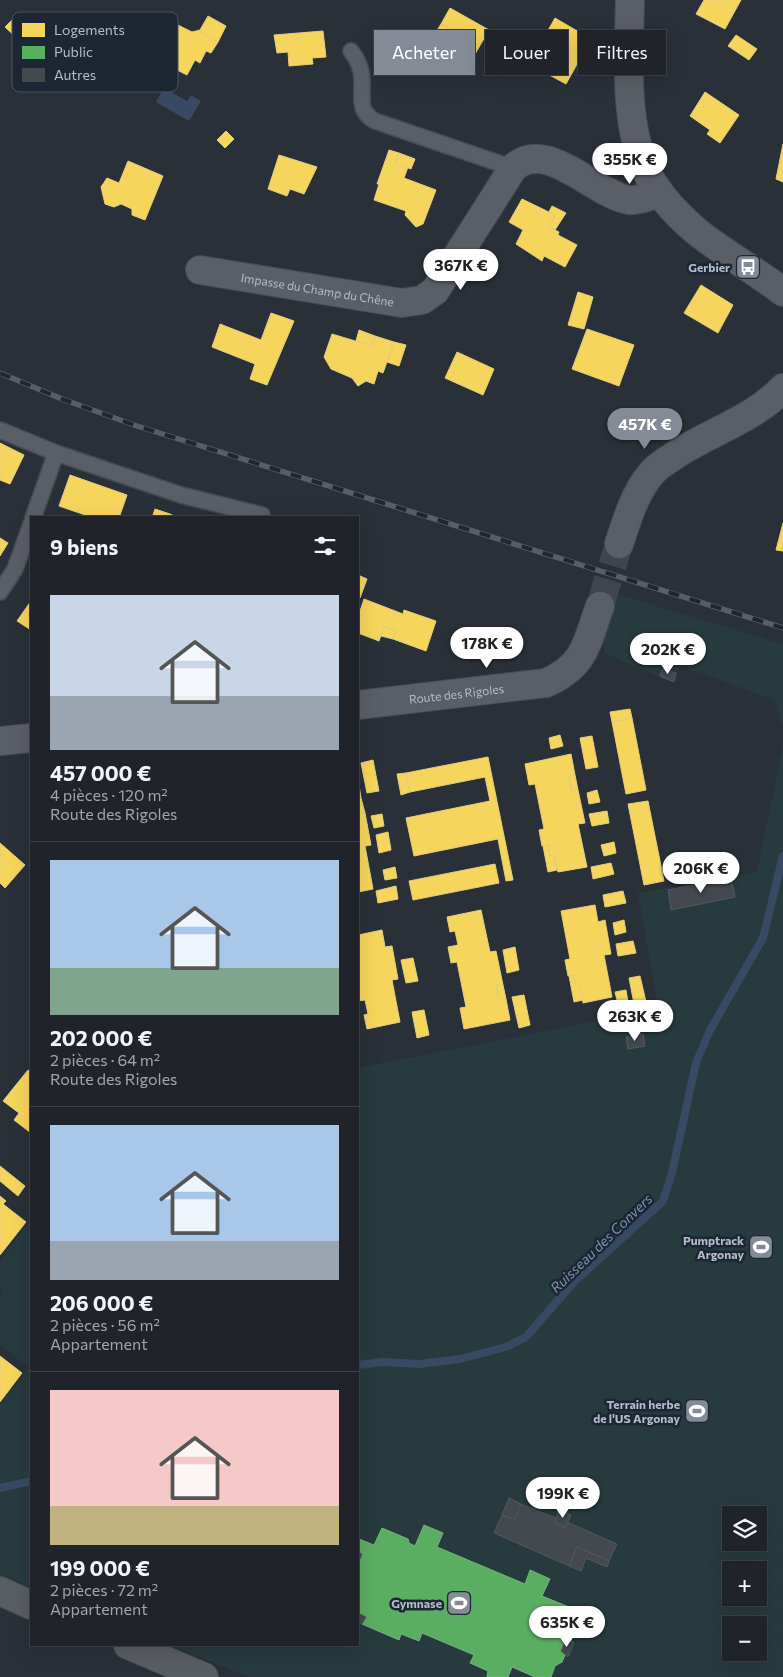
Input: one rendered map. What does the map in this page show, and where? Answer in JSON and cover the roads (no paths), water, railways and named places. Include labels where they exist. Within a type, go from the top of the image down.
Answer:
[{"type":"street","points":[[630,0],[630,85],[635,131],[644,164],[659,192],[676,212],[698,232],[783,292]]},
{"type":"street","points":[[513,168],[529,158],[540,158],[554,162],[604,189],[630,200],[644,198],[659,192]]},
{"type":"street","name":"Impasse du Champ du Chêne","points":[[200,270],[402,303],[422,300],[435,291],[513,168]]},
{"type":"street","points":[[618,544],[633,502],[651,473],[695,442],[740,420],[783,388]]},
{"type":"street","points":[[740,420],[783,416]]},
{"type":"street","name":"Route des Rigoles","points":[[359,705],[546,683],[572,669],[580,658],[600,606]]},
{"type":"street","points":[[0,741],[30,738]]},
{"type":"street","points":[[0,1592],[30,1605]]},
{"type":"street","points":[[130,1646],[204,1677]]},
{"type":"lane","points":[[352,51],[359,62],[361,70],[361,104],[367,116],[375,121],[513,168]]},
{"type":"lane","points":[[0,430],[56,453],[180,495],[262,515]]},
{"type":"lane","points":[[34,516],[56,453]]},
{"type":"lane","points":[[0,592],[15,569],[30,527]]},
{"type":"water","points":[[162,92],[171,92],[187,101],[191,95],[201,101],[189,121],[156,102]]},
{"type":"waterway","name":"Ruisseau des Convers","points":[[359,1365],[382,1362],[419,1364],[460,1359],[506,1347],[526,1337],[574,1282],[663,1201],[672,1173],[696,1063],[710,1030],[763,938],[783,856]]},
{"type":"waterway","name":"Ruisseau des Convers","points":[[0,1488],[30,1481]]},
{"type":"tunnel","points":[[600,606],[619,544]]},
{"type":"railway","points":[[0,373],[62,399],[137,426],[783,628]]},
{"type":"place","name":"Gerbier","points":[[748,267]]},
{"type":"place","name":"Pumptrack Argonay","points":[[761,1247]]},
{"type":"place","name":"Terrain herbe de l'US Argonay","points":[[697,1411]]},
{"type":"place","name":"Gymnase","points":[[459,1603]]}]
